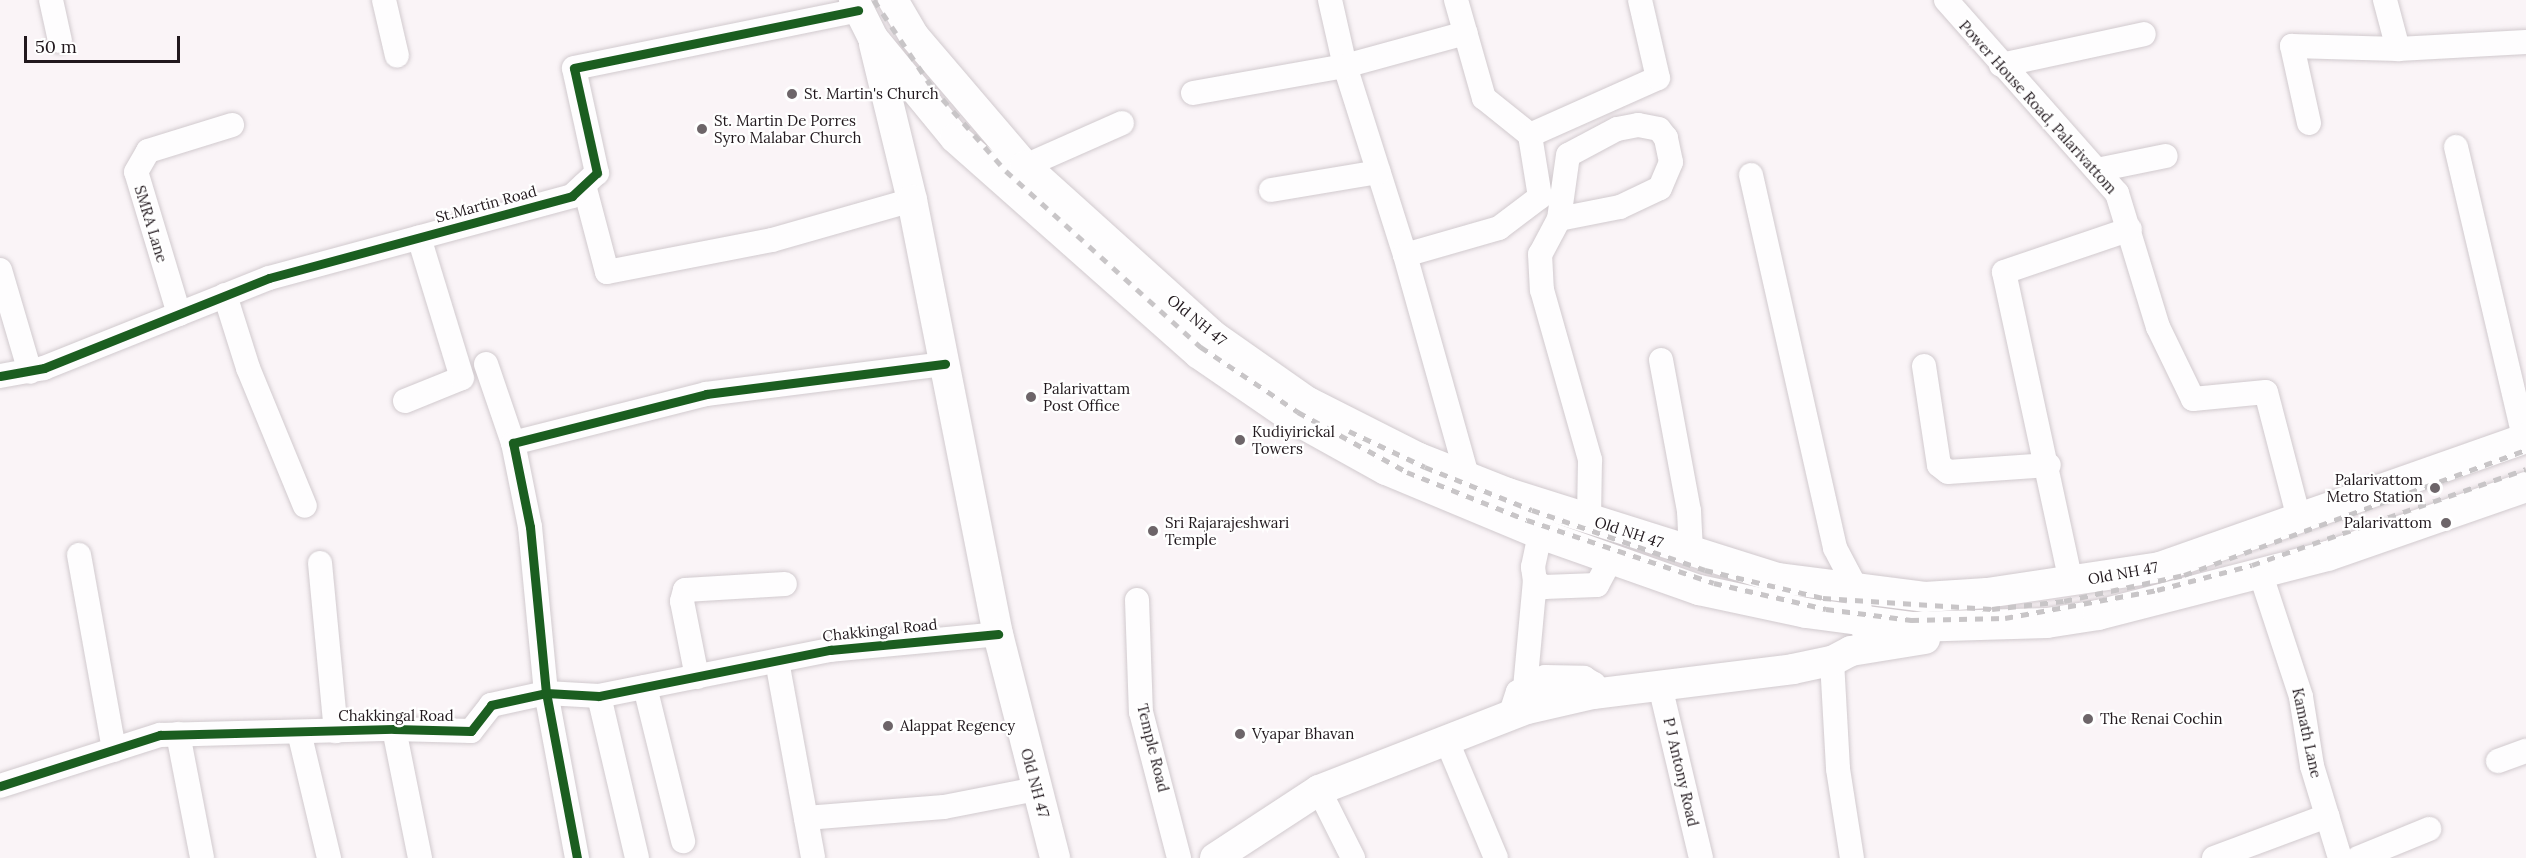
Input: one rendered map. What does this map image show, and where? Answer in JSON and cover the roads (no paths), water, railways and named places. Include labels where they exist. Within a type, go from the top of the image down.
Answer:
[{"type":"main road","name":"Old NH 47","points":[[893,0],[914,36],[1025,166],[1215,337],[1308,402],[1419,458],[1589,519],[1777,578],[1925,597],[2072,582],[2160,567],[2298,515],[2525,438]]},
{"type":"main road","name":"Old NH 47","points":[[856,5],[873,39],[912,200],[998,633],[1055,858]]},
{"type":"main road","name":"Old NH 47","points":[[873,39],[955,138],[1199,354],[1292,418],[1386,470],[1540,534],[1699,590],[1864,622],[1988,628]]},
{"type":"main road","name":"Old NH 47","points":[[1215,858],[1319,790],[1510,716],[1598,693],[1732,679],[1988,628],[2098,615],[2261,575],[2362,545],[2526,487]]},
{"type":"street","points":[[51,0],[60,41]]},
{"type":"street","points":[[384,0],[397,56]]},
{"type":"street","points":[[903,0],[914,36]]},
{"type":"street","points":[[1330,0],[1345,66],[1405,255],[1467,476]]},
{"type":"street","points":[[1405,255],[1499,228],[1540,197],[1530,135],[1484,98],[1456,0]]},
{"type":"street","points":[[1530,135],[1658,78],[1640,0]]},
{"type":"street","name":"Power House Road, Palarivattom","points":[[1946,0],[2001,65],[2117,193],[2130,229],[2158,327],[2193,399],[2266,392],[2298,515]]},
{"type":"street","points":[[2385,0],[2398,50]]},
{"type":"street","points":[[856,5],[574,68],[597,173],[584,185],[607,272],[772,240],[912,200]]},
{"type":"street","points":[[1193,93],[1345,66],[1466,33]]},
{"type":"street","points":[[2001,65],[2144,34]]},
{"type":"street","points":[[2309,123],[2292,46],[2398,50],[2526,42]]},
{"type":"street","points":[[1025,166],[1122,123]]},
{"type":"street","name":"SMRA Lane","points":[[178,314],[136,172],[148,151],[232,124]]},
{"type":"street","points":[[1559,219],[1620,207],[1660,188],[1671,162],[1666,138],[1659,129],[1638,125],[1617,129],[1590,140],[1568,155],[1559,219],[1540,254],[1542,290],[1584,431],[1590,460],[1589,519]]},
{"type":"street","points":[[2456,147],[2525,438]]},
{"type":"street","points":[[2097,170],[2166,156]]},
{"type":"street","points":[[1271,190],[1378,172]]},
{"type":"street","points":[[1751,175],[1835,548],[1856,588],[1864,622],[1866,636],[1841,656],[1838,769],[1852,858]]},
{"type":"street","name":"St.Martin Road","points":[[0,376],[30,372],[269,278],[572,196],[584,185]]},
{"type":"street","points":[[2072,582],[2049,465],[2004,272],[2130,229]]},
{"type":"street","points":[[405,401],[462,378],[419,237]]},
{"type":"street","points":[[0,270],[30,372]]},
{"type":"street","points":[[225,295],[248,368],[305,506]]},
{"type":"street","points":[[1661,360],[1689,511],[1691,552]]},
{"type":"street","points":[[513,442],[705,394],[945,363]]},
{"type":"street","points":[[486,364],[513,442],[530,527],[546,693],[577,858]]},
{"type":"street","points":[[1924,366],[1939,465],[1948,472],[2049,465]]},
{"type":"street","points":[[1525,688],[1535,581],[1534,556],[1540,534]]},
{"type":"street","points":[[79,555],[114,750]]},
{"type":"street","points":[[1535,581],[1558,588],[1597,585],[1611,559]]},
{"type":"street","points":[[320,562],[336,730]]},
{"type":"street","name":"Kamath Lane","points":[[2261,575],[2301,697],[2312,766],[2340,858]]},
{"type":"street","points":[[697,677],[682,601],[685,590],[785,584]]},
{"type":"street","name":"Temple Road","points":[[1137,600],[1141,712],[1179,858]]},
{"type":"street","name":"Chakkingal Road","points":[[0,786],[160,735],[394,729],[471,731],[491,705],[546,693],[599,696],[830,650],[998,633]]},
{"type":"street","points":[[777,661],[813,858]]},
{"type":"street","points":[[1510,716],[1518,693],[1545,677],[1584,678],[1594,684],[1598,693]]},
{"type":"street","name":"P J Antony Road","points":[[1660,686],[1701,858]]},
{"type":"street","points":[[645,687],[683,841]]},
{"type":"street","points":[[599,696],[637,858]]},
{"type":"street","points":[[394,729],[420,858]]},
{"type":"street","points":[[299,732],[329,858]]},
{"type":"street","points":[[178,734],[202,858]]},
{"type":"street","points":[[1446,739],[1496,858]]},
{"type":"street","points":[[2498,761],[2526,752]]},
{"type":"street","points":[[806,818],[944,807],[1036,789]]},
{"type":"street","points":[[1319,790],[1353,858]]},
{"type":"street","points":[[2214,858],[2327,816]]},
{"type":"street","points":[[2358,858],[2429,830]]},
{"type":"railway","points":[[874,0],[932,87],[1006,171],[1201,347],[1298,412],[1407,472],[1527,520],[1714,583],[1826,609],[1911,620],[2005,618],[2157,590],[2252,565],[2526,469]]},
{"type":"railway","points":[[1349,431],[1425,467],[1532,510],[1705,570],[1823,598],[1992,609],[2064,601],[2184,575],[2526,450]]},
{"type":"place","name":"St. Martin's Church","points":[[792,94]]},
{"type":"place","name":"St. Martin De Porres Syro Malabar Church","points":[[702,129]]},
{"type":"place","name":"Palarivattam Post Office","points":[[1031,397]]},
{"type":"place","name":"Kudiyirickal Towers","points":[[1240,440]]},
{"type":"place","name":"Palarivattom Metro Station","points":[[2435,488]]},
{"type":"place","name":"Palarivattom","points":[[2446,523]]},
{"type":"place","name":"Sri Rajarajeshwari Temple","points":[[1153,531]]},
{"type":"place","name":"The Renai Cochin","points":[[2088,719]]},
{"type":"place","name":"Alappat Regency","points":[[888,726]]},
{"type":"place","name":"Vyapar Bhavan","points":[[1240,734]]}]
